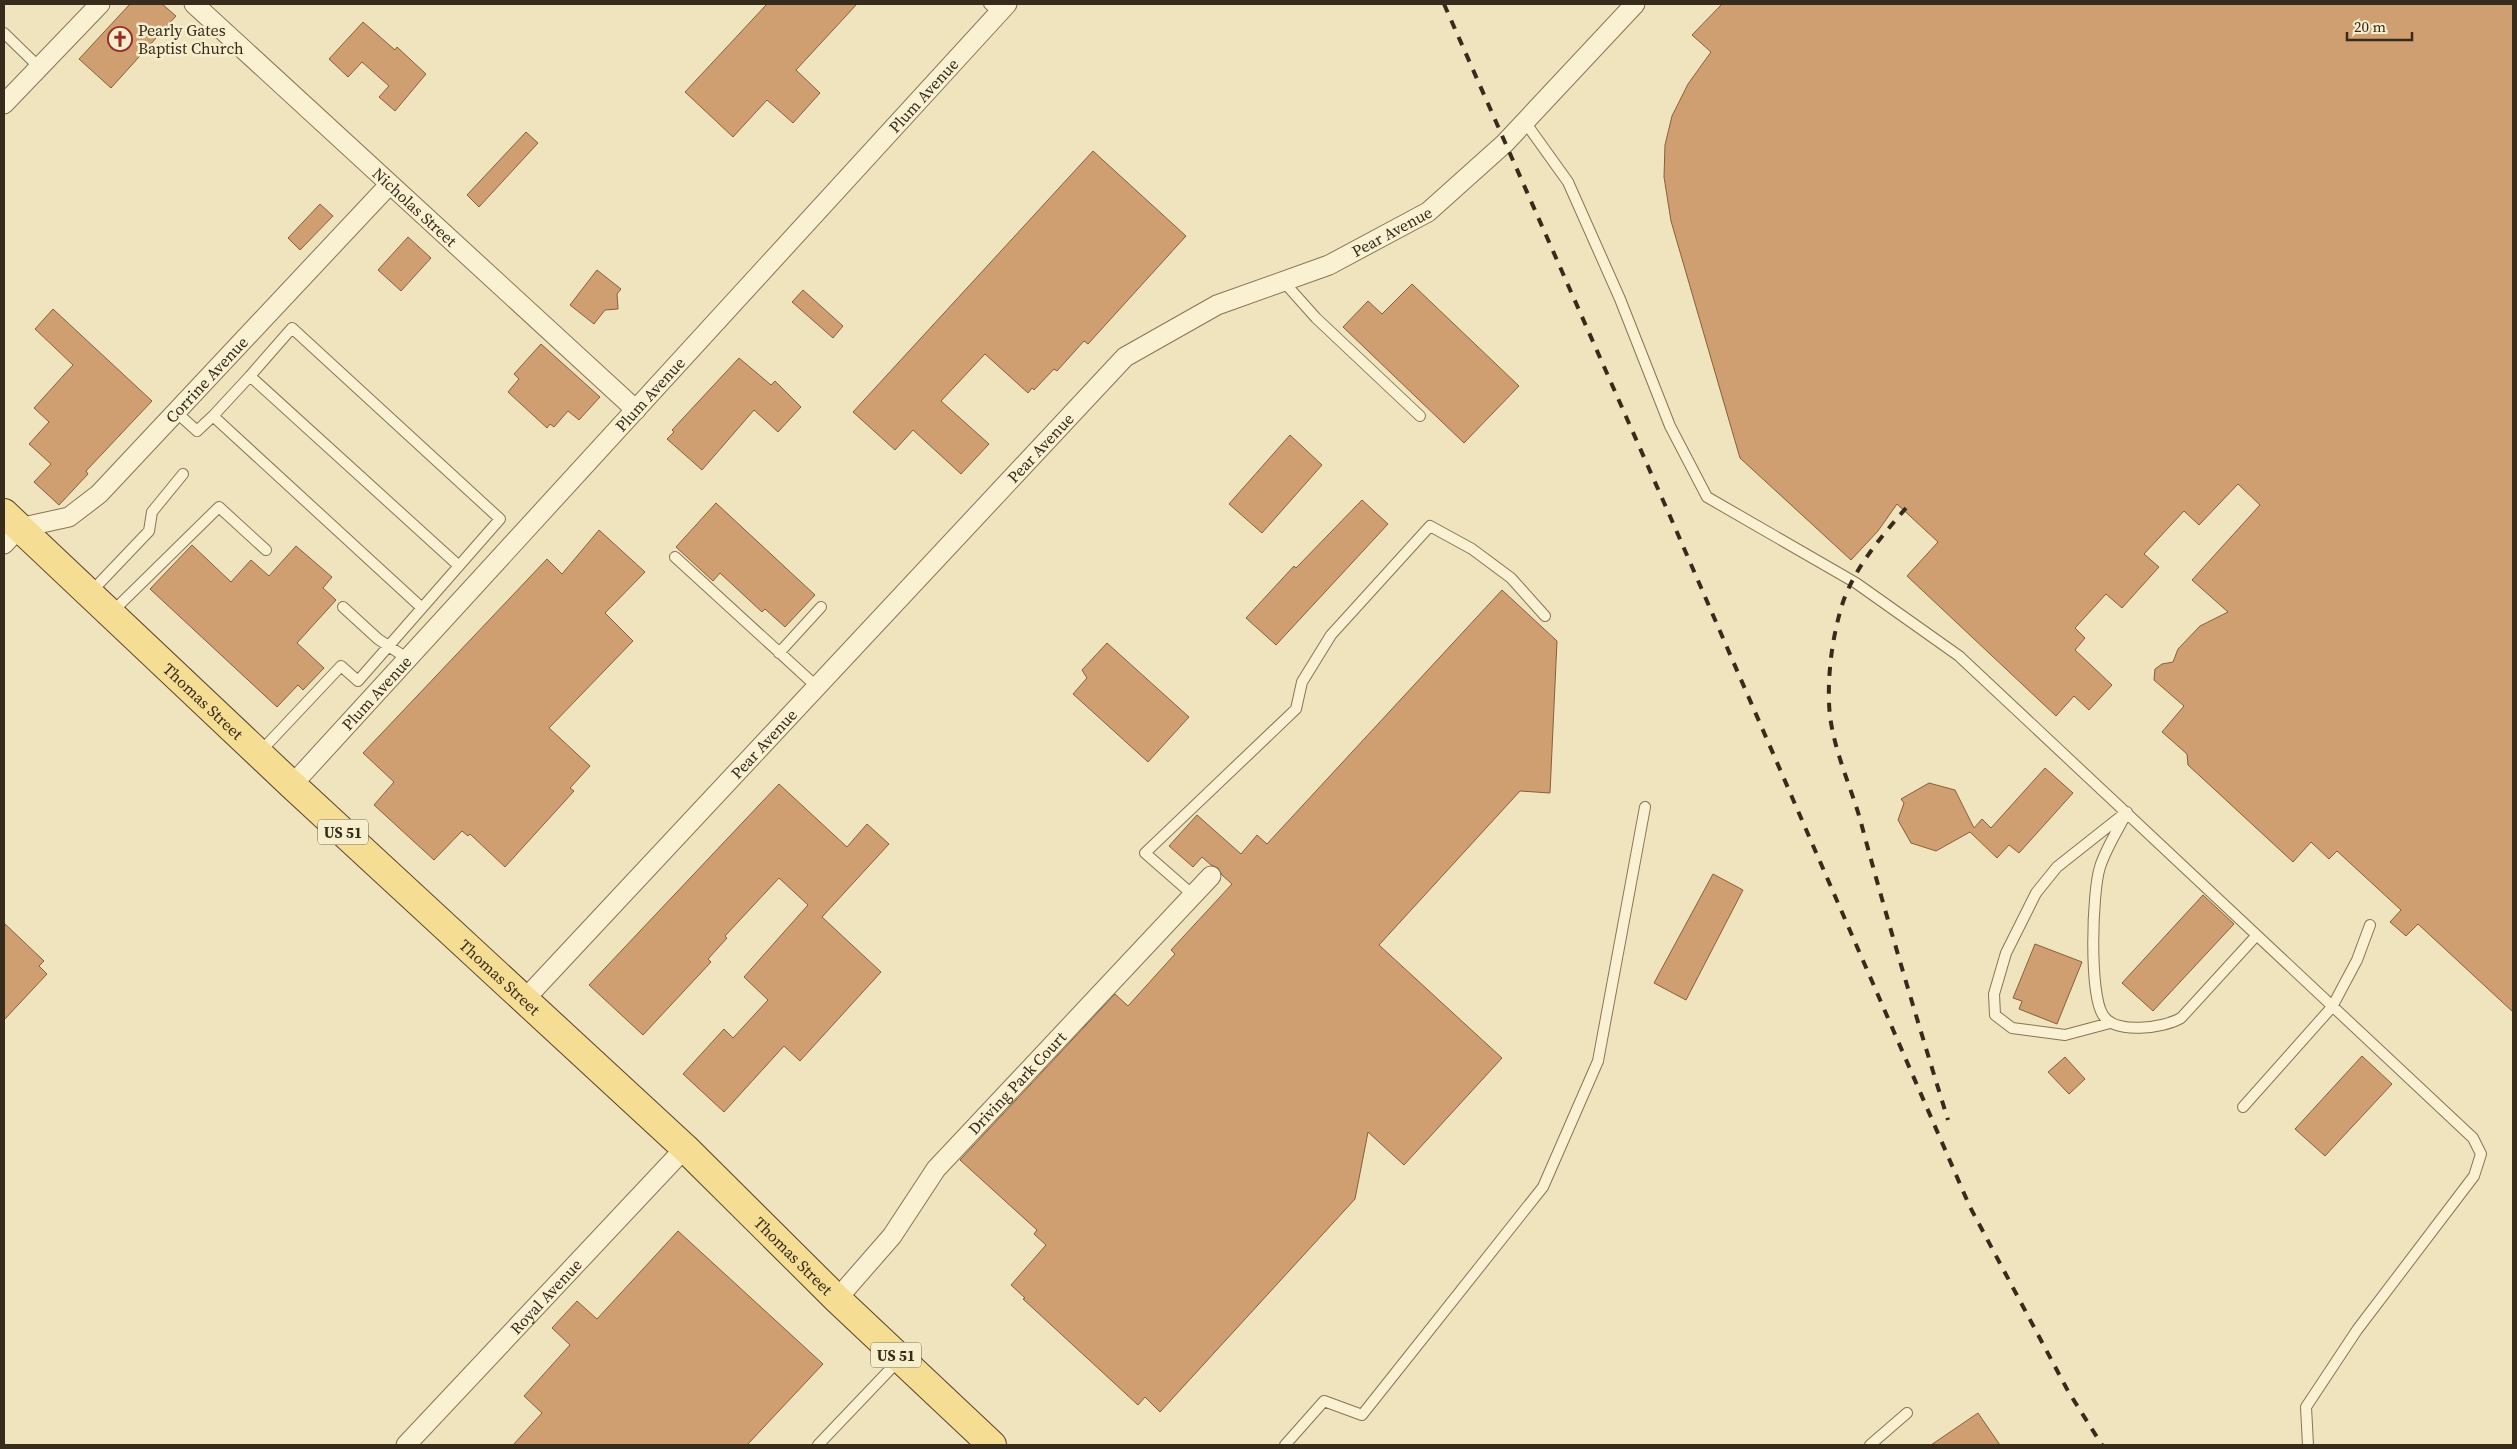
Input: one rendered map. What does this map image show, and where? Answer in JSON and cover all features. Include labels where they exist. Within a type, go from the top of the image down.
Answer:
[{"type":"main road","name":"Thomas Street","points":[[9,528],[90,594],[292,785],[685,1148],[837,1299],[992,1445]]},
{"type":"street","points":[[4,104],[100,4]]},
{"type":"street","name":"Nicholas Street","points":[[194,4],[636,410]]},
{"type":"street","name":"Pear Avenue","points":[[524,1000],[1125,356],[1217,305],[1329,265],[1428,212],[1505,143],[1635,4]]},
{"type":"street","name":"Plum Avenue","points":[[292,785],[636,410],[998,7]]},
{"type":"street","name":"Corrine Avenue","points":[[9,528],[69,517],[99,494],[389,185]]},
{"type":"street","name":"Driving Park Court","points":[[837,1299],[892,1236],[936,1169],[1211,876]]},
{"type":"street","name":"Royal Avenue","points":[[406,1445],[685,1148]]},
{"type":"lane","points":[[4,33],[40,68]]},
{"type":"lane","points":[[1525,122],[1568,182],[1620,299],[1670,426],[1707,497],[1856,583],[1960,656],[2473,1138],[2481,1154],[2474,1176],[2357,1330],[2306,1407],[2308,1445]]},
{"type":"lane","points":[[1283,281],[1316,318],[1420,416]]},
{"type":"lane","points":[[176,412],[197,431],[250,376],[292,328],[500,519],[358,681],[341,666],[259,754]]},
{"type":"lane","points":[[250,376],[459,566]]},
{"type":"lane","points":[[213,416],[422,608]]},
{"type":"lane","points":[[90,594],[149,532],[152,512],[183,474]]},
{"type":"lane","points":[[110,614],[219,507],[266,550]]},
{"type":"lane","points":[[1192,895],[1145,853],[1296,709],[1302,682],[1331,635],[1430,526],[1472,549],[1511,578],[1546,616]]},
{"type":"lane","points":[[675,557],[816,686]]},
{"type":"lane","points":[[343,606],[378,639],[408,659]]},
{"type":"lane","points":[[779,653],[821,607]]},
{"type":"lane","points":[[1285,1445],[1324,1401],[1362,1415],[1542,1187],[1598,1061],[1645,808]]},
{"type":"lane","points":[[2110,1023],[2102,1014],[2097,990],[2094,904],[2100,867],[2126,812]]},
{"type":"lane","points":[[2126,812],[2057,867],[2036,893],[2006,953],[1994,994],[1995,1015],[2012,1028],[2065,1035],[2110,1023],[2133,1028],[2169,1025],[2181,1018],[2256,936]]},
{"type":"lane","points":[[2243,1107],[2332,1007],[2357,960],[2370,924]]},
{"type":"lane","points":[[818,1445],[900,1359]]},
{"type":"lane","points":[[1870,1445],[1907,1413]]},
{"type":"building","points":[[130,4],[162,4],[176,16],[111,88],[79,59]]},
{"type":"building","points":[[767,4],[857,4],[796,70],[820,93],[793,123],[767,100],[733,137],[685,92]]},
{"type":"building","points":[[1722,4],[2513,4],[2513,1012],[2418,924],[2406,936],[2390,922],[2401,910],[2337,851],[2329,859],[2311,842],[2293,862],[2188,765],[2187,754],[2162,732],[2184,706],[2154,680],[2155,669],[2162,664],[2173,662],[2178,649],[2200,626],[2228,612],[2192,580],[2260,505],[2238,484],[2199,525],[2184,511],[2144,554],[2159,567],[2122,608],[2106,594],[2075,628],[2085,638],[2075,650],[2112,685],[2089,710],[2074,696],[2056,716],[1907,576],[1938,542],[1897,504],[1878,531],[1851,560],[1740,458],[1671,221],[1664,177],[1665,145],[1672,116],[1688,84],[1711,52],[1692,35]]},
{"type":"building","points":[[363,22],[395,50],[397,47],[426,74],[395,111],[379,97],[389,86],[362,62],[348,77],[329,59]]},
{"type":"building","points":[[526,132],[538,143],[479,207],[467,195]]},
{"type":"building","points":[[1093,151],[1186,236],[1088,344],[1084,341],[1057,371],[1054,369],[1034,390],[1032,388],[1028,393],[985,354],[941,401],[989,444],[961,474],[913,430],[895,450],[853,412]]},
{"type":"building","points":[[320,204],[333,216],[300,250],[288,238]]},
{"type":"building","points":[[408,237],[431,258],[401,291],[378,270]]},
{"type":"building","points":[[597,270],[621,289],[617,294],[618,309],[605,310],[594,324],[570,305]]},
{"type":"building","points":[[1412,284],[1519,386],[1464,443],[1343,327],[1368,301],[1382,314]]},
{"type":"building","points":[[803,290],[843,326],[833,338],[792,302]]},
{"type":"building","points":[[53,309],[152,401],[86,471],[88,474],[59,505],[34,482],[51,464],[29,444],[49,422],[34,408],[73,365],[35,329]]},
{"type":"building","points":[[541,344],[600,397],[579,420],[568,411],[554,427],[550,424],[547,428],[508,392],[519,379],[514,374]]},
{"type":"building","points":[[739,358],[771,385],[775,381],[801,407],[778,432],[754,410],[702,470],[667,439],[674,432],[672,430]]},
{"type":"building","points":[[1290,435],[1322,465],[1262,533],[1229,504]]},
{"type":"building","points":[[1362,500],[1388,524],[1276,645],[1246,618],[1294,566],[1296,568]]},
{"type":"building","points":[[716,503],[815,595],[785,627],[765,609],[762,612],[720,573],[713,581],[676,547]]},
{"type":"building","points":[[599,530],[645,572],[605,613],[633,641],[549,728],[590,766],[570,788],[574,791],[505,867],[470,834],[468,836],[462,831],[434,860],[374,805],[394,782],[363,753],[547,559],[562,574]]},
{"type":"building","points":[[192,545],[231,582],[251,560],[269,576],[296,546],[332,577],[323,588],[336,600],[297,643],[324,668],[303,690],[298,685],[277,707],[150,589]]},
{"type":"building","points":[[1502,590],[1557,641],[1550,793],[1520,791],[1379,945],[1502,1058],[1404,1165],[1368,1132],[1355,1199],[1160,1412],[1145,1397],[1138,1405],[1023,1299],[1025,1298],[1011,1285],[1046,1245],[1034,1234],[1037,1230],[960,1160],[1115,994],[1128,1006],[1175,954],[1171,950],[1232,884],[1222,875],[1218,868],[1202,857],[1193,867],[1169,846],[1197,815],[1241,854],[1257,835],[1267,844]]},
{"type":"building","points":[[1107,643],[1189,717],[1148,762],[1073,694],[1087,678],[1082,670]]},
{"type":"building","points":[[2045,768],[2073,793],[2019,853],[2009,845],[1997,858],[1970,832],[1936,851],[1911,843],[1898,820],[1904,803],[1901,799],[1929,783],[1955,790],[1974,828],[1982,819],[1991,828]]},
{"type":"building","points":[[779,784],[847,847],[867,824],[889,844],[822,917],[881,972],[800,1061],[784,1046],[724,1112],[683,1074],[724,1029],[733,1038],[768,1000],[744,977],[808,905],[779,878],[725,936],[727,938],[708,959],[711,962],[643,1035],[589,985]]},
{"type":"building","points":[[1713,874],[1743,890],[1686,1000],[1654,983]]},
{"type":"building","points":[[2203,895],[2234,924],[2153,1011],[2122,983]]},
{"type":"building","points":[[4,923],[44,961],[39,966],[47,974],[4,1020]]},
{"type":"building","points":[[2035,944],[2082,962],[2057,1024],[2019,1009],[2022,1001],[2013,998]]},
{"type":"building","points":[[2362,1056],[2392,1084],[2325,1156],[2295,1129]]},
{"type":"building","points":[[2065,1057],[2085,1079],[2069,1094],[2048,1072]]},
{"type":"building","points":[[678,1231],[823,1364],[747,1445],[513,1445],[542,1413],[524,1396],[570,1345],[552,1328],[577,1301],[597,1319]]},
{"type":"building","points":[[1978,1413],[2000,1445],[1931,1445]]},
{"type":"railway","points":[[1444,4],[1673,523],[1970,1207],[2068,1391],[2102,1445]]},
{"type":"railway","points":[[1906,508],[1886,531],[1858,570],[1845,598],[1837,623],[1830,668],[1830,717],[1836,747],[1860,819],[1902,970],[1948,1120]]},
{"type":"place","name":"Pearly Gates Baptist Church","points":[[120,39]]}]
